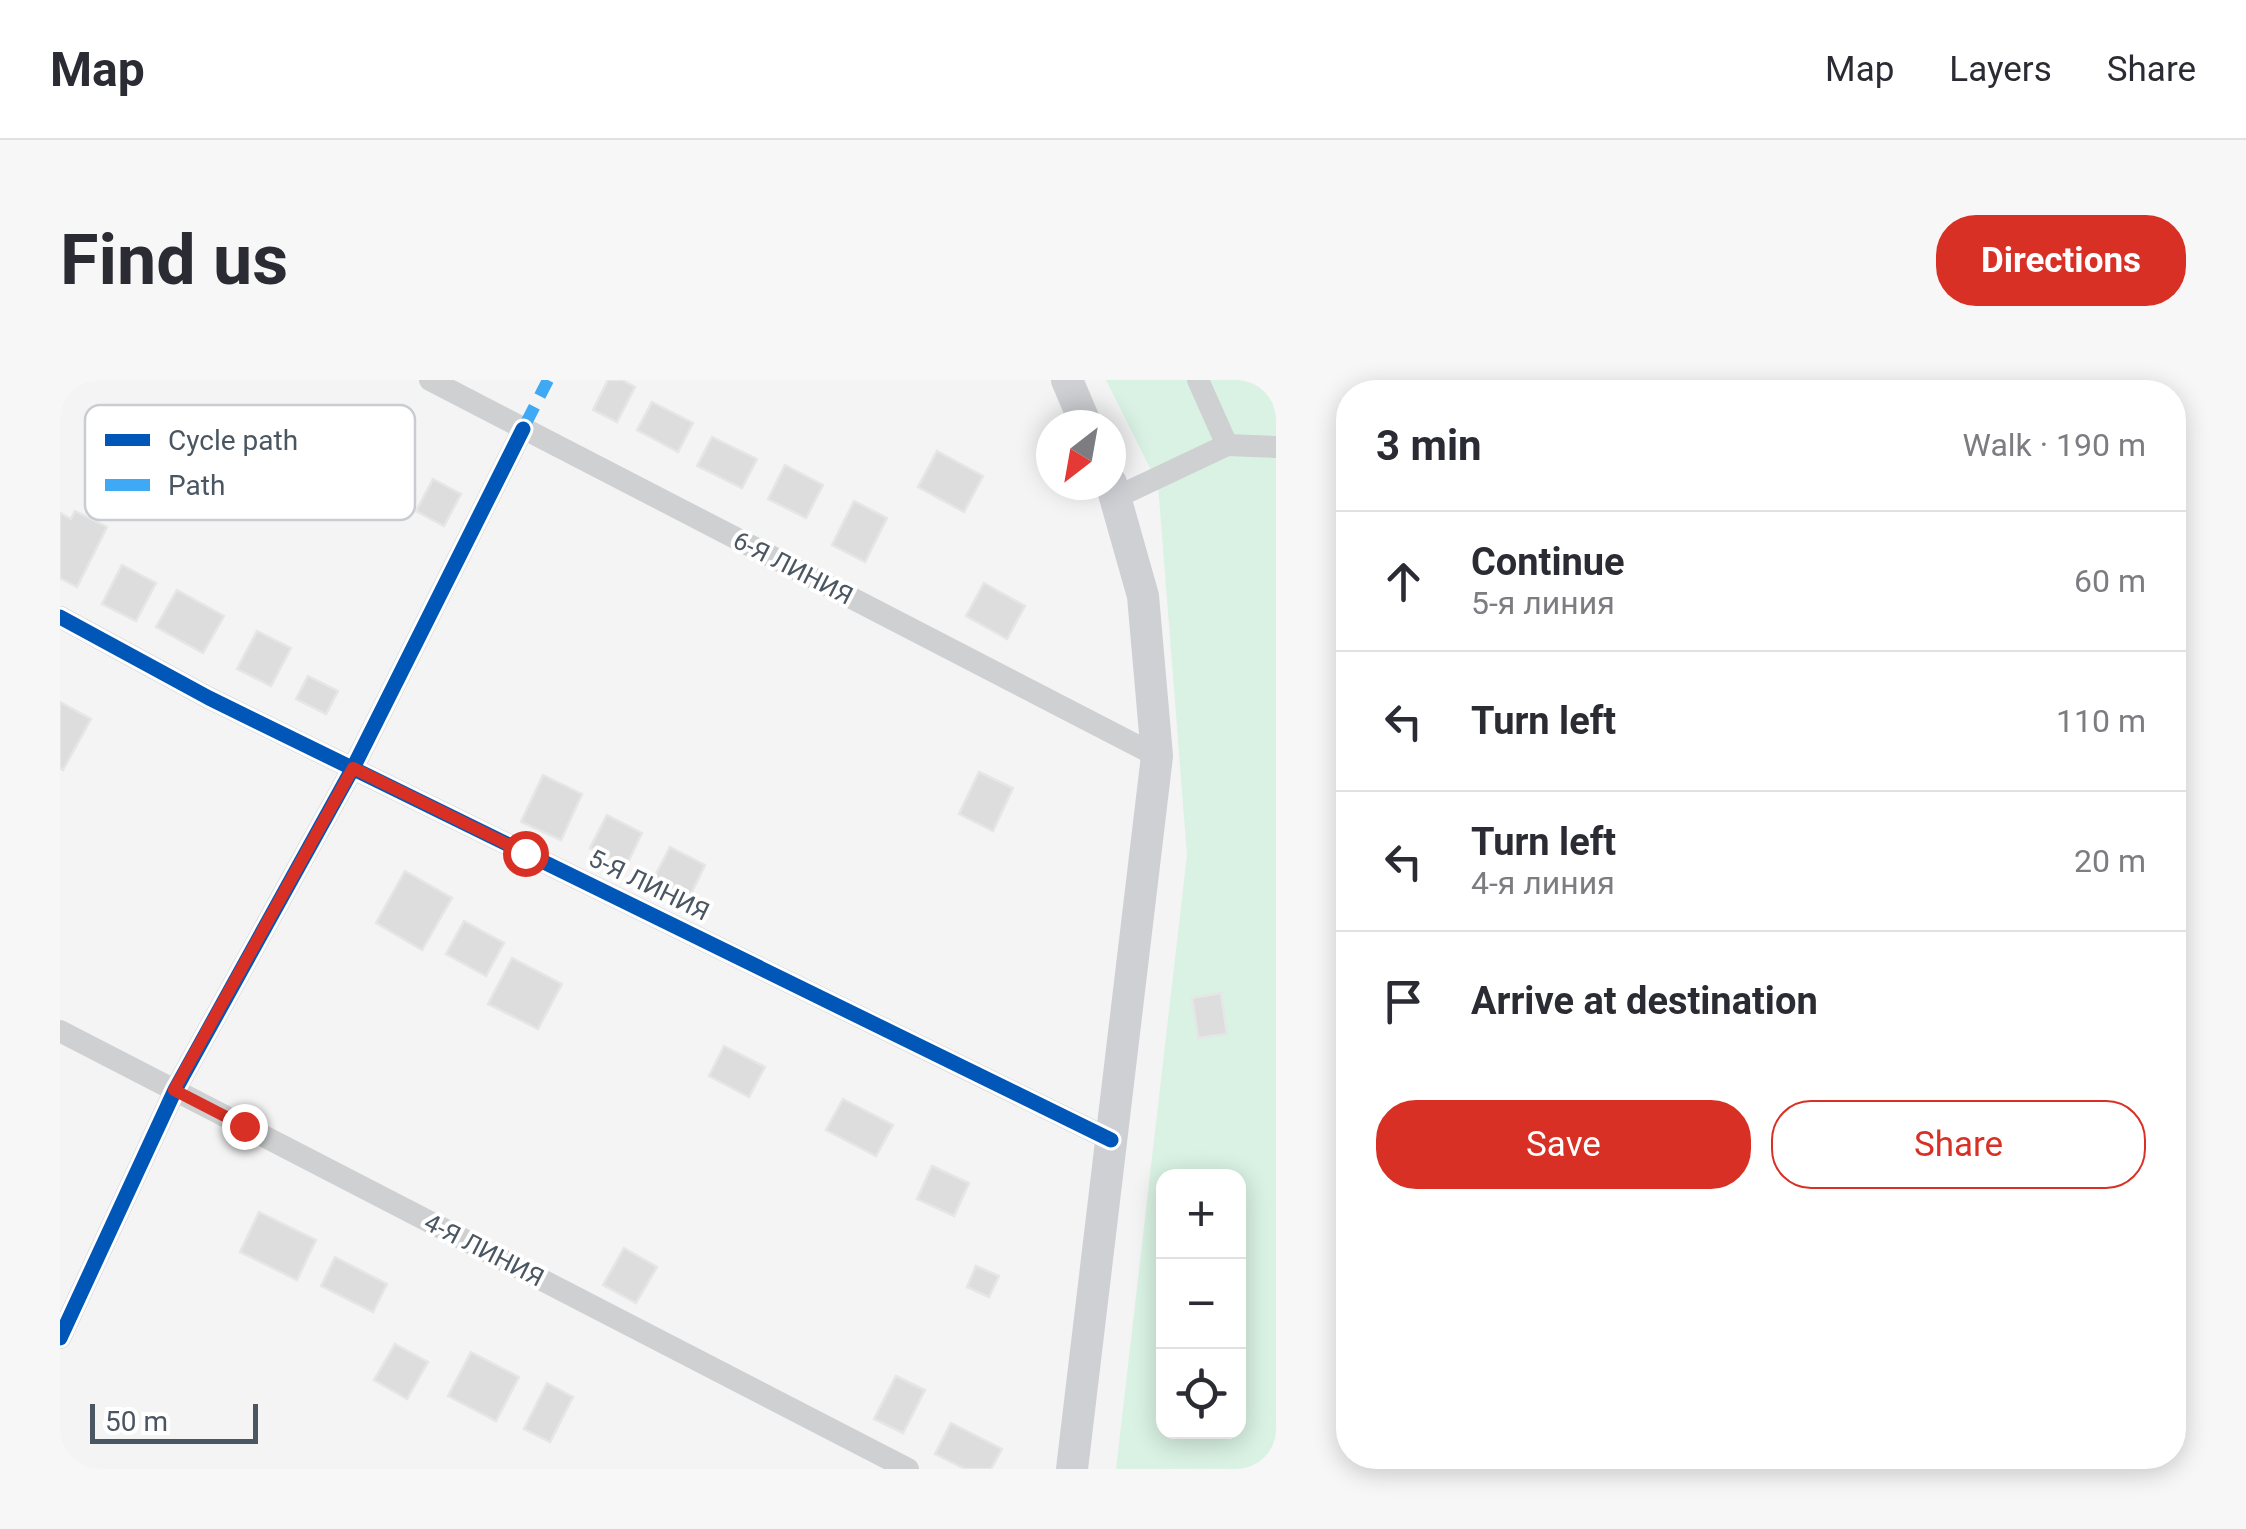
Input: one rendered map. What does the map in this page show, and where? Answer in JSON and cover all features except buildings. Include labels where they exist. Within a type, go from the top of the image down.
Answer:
[{"type":"street","name":"6-Я ЛИНИЯ","points":[[430,380],[1156,756]]},
{"type":"street","points":[[1067,380],[1080,410]]},
{"type":"street","points":[[1198,380],[1227,444]]},
{"type":"street","points":[[60,1338],[174,1090],[353,768],[523,429]]},
{"type":"street","points":[[1126,485],[1227,444],[1276,447]]},
{"type":"street","points":[[1072,1469],[1156,756],[1143,596],[1117,500]]},
{"type":"street","name":"5-Я ЛИНИЯ","points":[[60,617],[209,698],[1110,1140]]},
{"type":"street","name":"4-Я ЛИНИЯ","points":[[60,1031],[908,1469]]},
{"type":"green space","points":[[1106,380],[1276,380],[1276,1469],[1116,1469],[1187,855],[1158,484],[1126,420],[1126,410],[1121,410]]},
{"type":"marked path","points":[[523,429],[548,380]]},
{"type":"cycle path","points":[[60,1338],[175,1090],[353,768],[523,429]]},
{"type":"cycle path","points":[[60,617],[209,698],[1111,1140]]},
{"type":"route","points":[[244,1126],[174,1090],[353,768],[525,853]]}]
